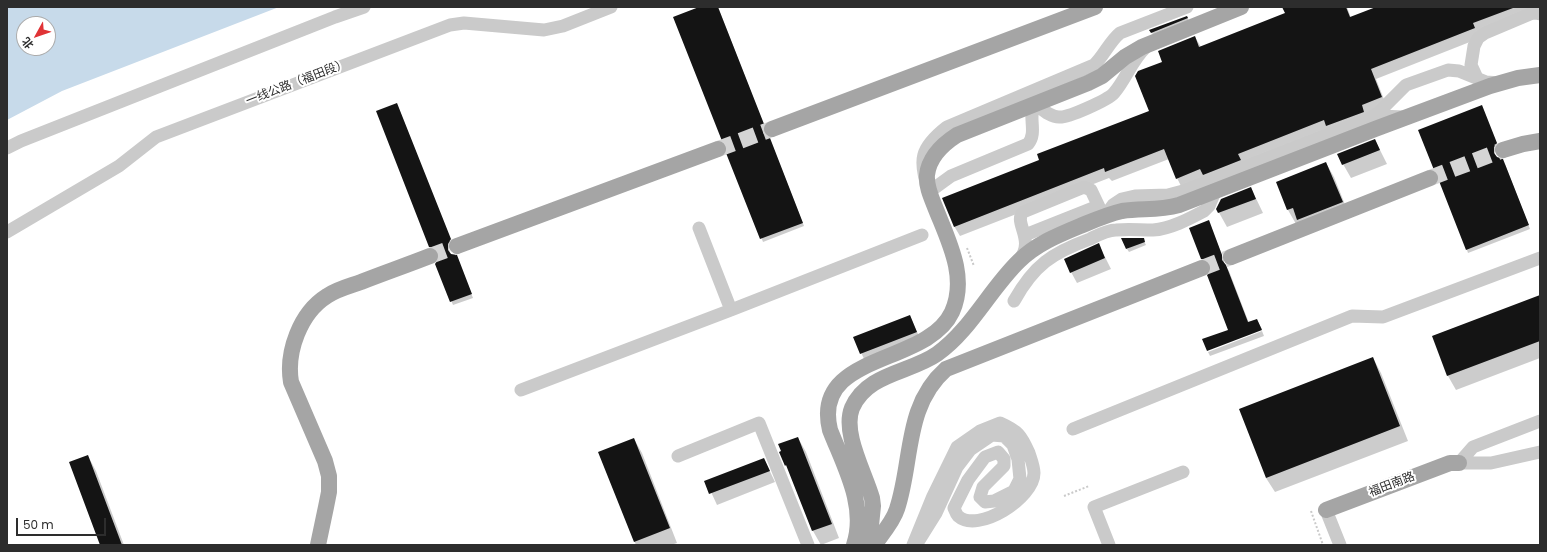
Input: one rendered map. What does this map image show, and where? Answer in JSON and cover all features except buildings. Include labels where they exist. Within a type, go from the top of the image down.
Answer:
[{"type":"main road","points":[[772,129],[1095,7]]},
{"type":"main road","points":[[854,545],[858,526],[856,499],[830,430],[828,418],[829,406],[835,390],[847,376],[862,367],[923,342],[941,328],[952,311],[958,290],[957,270],[951,249],[929,192],[927,179],[928,167],[935,155],[945,144],[966,131],[1096,80],[1125,57],[1152,43],[1241,7]]},
{"type":"main road","points":[[869,545],[873,506],[870,489],[849,429],[852,408],[861,394],[875,382],[930,359],[946,347],[1018,262],[1036,248],[1102,211],[1164,209],[1183,204],[1407,117],[1500,83],[1540,75]]},
{"type":"main road","points":[[1503,150],[1540,141]]},
{"type":"main road","points":[[458,246],[718,148]]},
{"type":"main road","points":[[1231,257],[1430,178]]},
{"type":"main road","points":[[318,545],[329,492],[329,476],[325,461],[291,382],[289,370],[292,346],[301,326],[311,311],[327,296],[430,256]]},
{"type":"main road","points":[[874,545],[888,526],[897,510],[912,430],[923,397],[937,377],[946,369],[1202,268]]},
{"type":"main road","name":"福田南路","points":[[1319,510],[1450,463],[1459,463]]},
{"type":"street","points":[[7,148],[21,141],[335,17],[364,7]]},
{"type":"street","name":"一线公路（福田段）","points":[[7,232],[119,166],[156,137],[450,25],[464,23],[544,30],[562,26],[611,7]]},
{"type":"street","points":[[1152,43],[1143,50],[1117,90],[1108,99],[1064,117],[1054,116],[1035,104],[1032,111],[1032,136],[1028,144],[951,176],[929,192],[922,172],[924,154],[932,140],[947,127],[955,122],[1094,65],[1113,39],[1120,34],[1187,7]]},
{"type":"street","points":[[1477,78],[1471,65],[1474,46],[1478,38],[1485,33],[1530,14],[1540,14]]},
{"type":"street","points":[[1370,118],[1379,112],[1401,89],[1412,82],[1448,70],[1459,71],[1486,82],[1500,83]]},
{"type":"street","points":[[1025,235],[1102,211],[1122,199],[1135,196],[1168,195],[1183,191],[1370,118],[1380,116],[1407,117]]},
{"type":"street","points":[[1018,262],[1024,252],[1025,235],[1020,221],[1021,214],[1023,212],[1084,187],[1091,190],[1102,211]]},
{"type":"street","points":[[1014,301],[1024,284],[1035,271],[1046,261],[1068,247],[1109,231],[1154,230],[1164,228],[1204,211],[1209,206],[1215,192]]},
{"type":"street","points":[[699,228],[731,310]]},
{"type":"street","points":[[521,390],[922,235]]},
{"type":"street","points":[[1073,429],[1352,316],[1383,317],[1540,258]]},
{"type":"street","points":[[1459,463],[1473,447],[1540,421]]},
{"type":"street","points":[[678,456],[759,423],[808,545]]},
{"type":"street","points":[[1000,423],[1012,429],[1023,438],[1032,460],[1034,474],[1032,484],[1026,493],[1011,508],[990,518],[973,520],[963,519],[957,516],[954,508],[968,480],[985,457],[998,452],[1004,459],[1004,466],[983,487],[980,497],[985,502],[994,501],[1014,491],[1020,478],[1018,459],[1013,445],[1004,436],[992,435],[970,450],[957,466],[936,513],[914,545],[933,496],[957,447],[980,431],[1000,423]]},
{"type":"street","points":[[1459,463],[1490,463],[1540,452]]},
{"type":"street","points":[[1109,545],[1094,507],[1183,472]]},
{"type":"street","points":[[1319,510],[1340,545]]},
{"type":"path","points":[[1064,496],[1089,486]]},
{"type":"path","points":[[1319,510],[1323,545]]},
{"type":"water","points":[[7,7],[279,7],[62,91],[7,120]]},
{"type":"tunnel","points":[[718,149],[772,129]]},
{"type":"tunnel","points":[[1430,178],[1503,150]]},
{"type":"tunnel","points":[[430,256],[457,246]]},
{"type":"tunnel","points":[[1202,268],[1231,257]]}]
